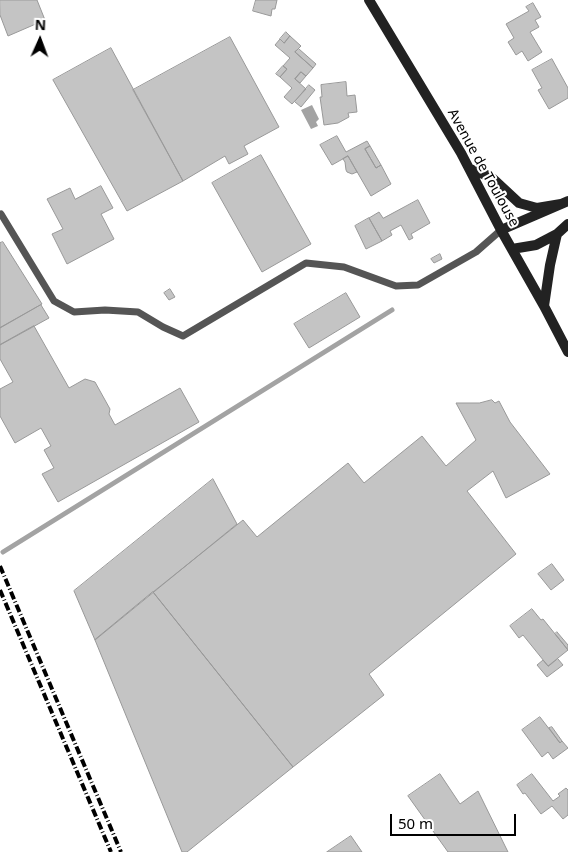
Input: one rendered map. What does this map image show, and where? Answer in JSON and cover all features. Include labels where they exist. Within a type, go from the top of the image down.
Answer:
[{"type":"main road","name":"Avenue de Toulouse","points":[[369,0],[470,169],[568,352]]},
{"type":"main road","points":[[470,169],[491,176],[519,203],[537,208],[565,203]]},
{"type":"main road","points":[[501,230],[565,203]]},
{"type":"main road","points":[[512,249],[536,245],[557,234],[568,224]]},
{"type":"main road","points":[[544,306],[557,234]]},
{"type":"lane","points":[[1,214],[54,301],[74,312],[105,310],[138,312],[163,328],[183,336],[306,263],[344,267],[396,286],[418,285],[476,252],[501,230]]},
{"type":"shaded area","points":[[312,105],[319,119],[316,122],[318,126],[311,129],[301,110]]},
{"type":"building","points":[[0,0],[37,0],[45,20],[8,36],[0,15]]},
{"type":"building","points":[[256,0],[277,0],[275,9],[272,9],[271,16],[253,11]]},
{"type":"building","points":[[533,3],[541,17],[535,20],[539,27],[530,32],[542,52],[528,61],[522,51],[516,55],[508,42],[514,38],[506,24],[529,11],[526,7]]},
{"type":"building","points":[[286,32],[290,36],[284,43],[280,39]]},
{"type":"building","points":[[290,36],[301,46],[295,52],[313,68],[306,76],[301,72],[295,79],[306,89],[292,104],[284,97],[292,88],[280,77],[287,69],[283,66],[290,58],[275,45],[280,39],[284,43]]},
{"type":"building","points":[[230,37],[279,127],[244,146],[248,154],[229,164],[225,156],[183,181],[133,90]]},
{"type":"building","points":[[111,48],[183,181],[127,211],[53,80]]},
{"type":"building","points":[[299,49],[316,64],[313,68],[295,52]]},
{"type":"building","points":[[552,59],[568,88],[568,98],[549,109],[538,90],[542,88],[532,70]]},
{"type":"building","points":[[283,66],[287,69],[280,77],[276,74]]},
{"type":"building","points":[[301,72],[306,76],[300,83],[295,79]]},
{"type":"building","points":[[346,82],[347,96],[355,95],[357,112],[348,113],[349,117],[338,123],[324,125],[320,97],[322,97],[321,85]]},
{"type":"building","points":[[309,85],[315,90],[301,107],[295,102]]},
{"type":"building","points":[[337,136],[346,152],[367,141],[370,146],[365,149],[376,168],[381,165],[391,184],[371,196],[348,156],[332,165],[320,145]]},
{"type":"building","points":[[370,146],[381,165],[376,168],[365,149]]},
{"type":"building","points":[[261,155],[311,244],[262,272],[212,183]]},
{"type":"building","points":[[348,156],[357,172],[352,174],[347,172],[343,159]]},
{"type":"building","points":[[101,186],[113,208],[101,214],[114,239],[67,264],[52,234],[63,229],[47,199],[70,188],[75,199]]},
{"type":"building","points":[[418,200],[430,223],[411,234],[413,238],[409,240],[401,225],[390,231],[392,235],[382,241],[369,218],[379,212],[383,218]]},
{"type":"building","points":[[369,218],[382,241],[366,249],[355,226]]},
{"type":"building","points":[[3,242],[42,304],[0,328],[0,243]]},
{"type":"building","points":[[440,254],[442,259],[434,263],[431,259]]},
{"type":"building","points":[[170,289],[175,297],[169,300],[164,293]]},
{"type":"building","points":[[346,293],[360,317],[309,348],[294,324]]},
{"type":"building","points":[[41,305],[49,318],[0,345],[0,328]]},
{"type":"building","points":[[34,326],[69,388],[85,379],[95,382],[110,409],[109,414],[115,425],[180,388],[199,422],[58,502],[42,474],[54,468],[44,450],[51,446],[41,428],[15,443],[0,416],[0,389],[13,382],[0,359],[0,345]]},
{"type":"building","points":[[492,400],[495,403],[499,401],[510,422],[550,474],[506,498],[493,471],[467,491],[516,554],[369,674],[384,695],[293,767],[153,592],[243,520],[257,537],[348,463],[364,483],[422,436],[446,466],[476,440],[456,403],[479,403]]},
{"type":"building","points":[[213,479],[237,524],[95,640],[74,591]]},
{"type":"building","points":[[552,564],[564,580],[551,590],[538,574]]},
{"type":"building","points":[[153,592],[293,767],[187,852],[182,852],[95,640]]},
{"type":"building","points":[[532,609],[541,620],[543,619],[568,650],[548,666],[523,635],[519,638],[510,626]]},
{"type":"building","points":[[557,632],[568,645],[568,650],[555,634]]},
{"type":"building","points":[[558,659],[563,665],[547,677],[537,665],[543,660],[548,666]]},
{"type":"building","points":[[540,717],[560,743],[562,741],[568,748],[553,759],[548,752],[542,757],[522,730]]},
{"type":"building","points":[[552,727],[562,741],[560,743],[549,728]]},
{"type":"building","points":[[440,774],[460,804],[478,791],[508,852],[448,852],[408,796]]},
{"type":"building","points":[[532,774],[553,801],[566,788],[568,790],[568,815],[563,819],[552,806],[541,814],[525,793],[523,794],[517,785]]},
{"type":"building","points":[[351,836],[362,852],[327,852]]},
{"type":"waterway","points":[[3,552],[392,310]]},
{"type":"railway","points":[[0,566],[121,852]]},
{"type":"railway","points":[[0,590],[111,852]]}]
